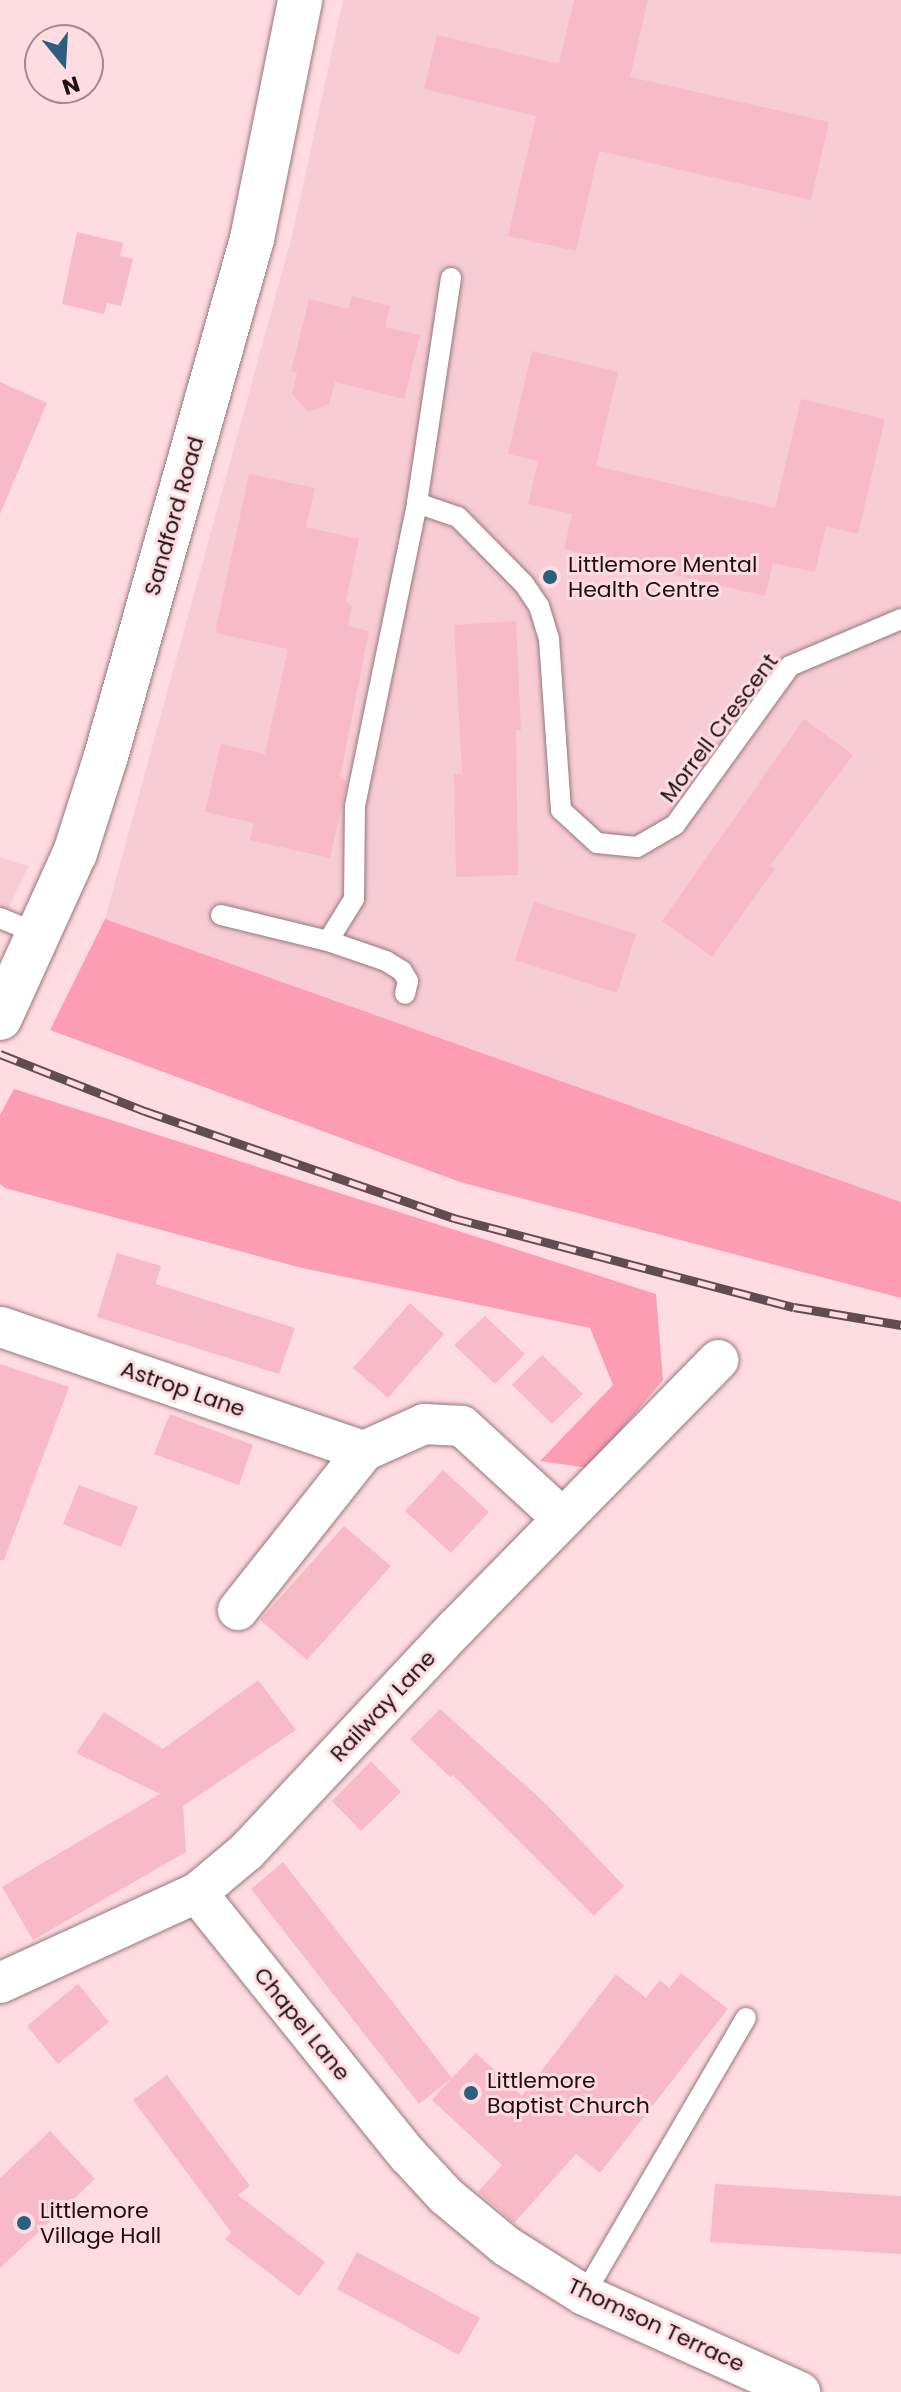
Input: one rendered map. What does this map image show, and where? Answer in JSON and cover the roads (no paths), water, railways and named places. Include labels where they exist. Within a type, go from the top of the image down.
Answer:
[{"type":"street","name":"Sandford Road","points":[[0,1018],[22,938],[75,853],[106,756],[248,254],[300,0]]},
{"type":"street","name":"Astrop Lane","points":[[1,1327],[364,1451]]},
{"type":"street","name":"Railway Lane","points":[[0,1983],[197,1893],[247,1851],[562,1518],[718,1360]]},
{"type":"street","points":[[238,1610],[364,1451],[424,1424],[462,1426],[562,1518]]},
{"type":"street","name":"Chapel Lane","points":[[197,1893],[408,2155]]},
{"type":"street","name":"Thomson Terrace","points":[[408,2155],[446,2196],[506,2246],[584,2295],[800,2392]]},
{"type":"lane","points":[[328,941],[354,899],[355,806],[417,503],[451,278]]},
{"type":"lane","name":"Morrell Crescent","points":[[417,503],[458,517],[524,584],[539,606],[549,639],[561,810],[597,843],[637,847],[675,825],[790,666],[901,619]]},
{"type":"lane","points":[[221,915],[328,941],[386,961],[402,971],[408,981],[405,994]]},
{"type":"lane","points":[[584,2295],[746,2018]]},
{"type":"railway","points":[[0,1054],[145,1111],[454,1218],[794,1307],[901,1325]]},
{"type":"place","name":"Littlemore Mental Health Centre","points":[[550,577]]},
{"type":"place","name":"Littlemore Baptist Church","points":[[471,2093]]},
{"type":"place","name":"Littlemore Village Hall","points":[[24,2223]]}]
